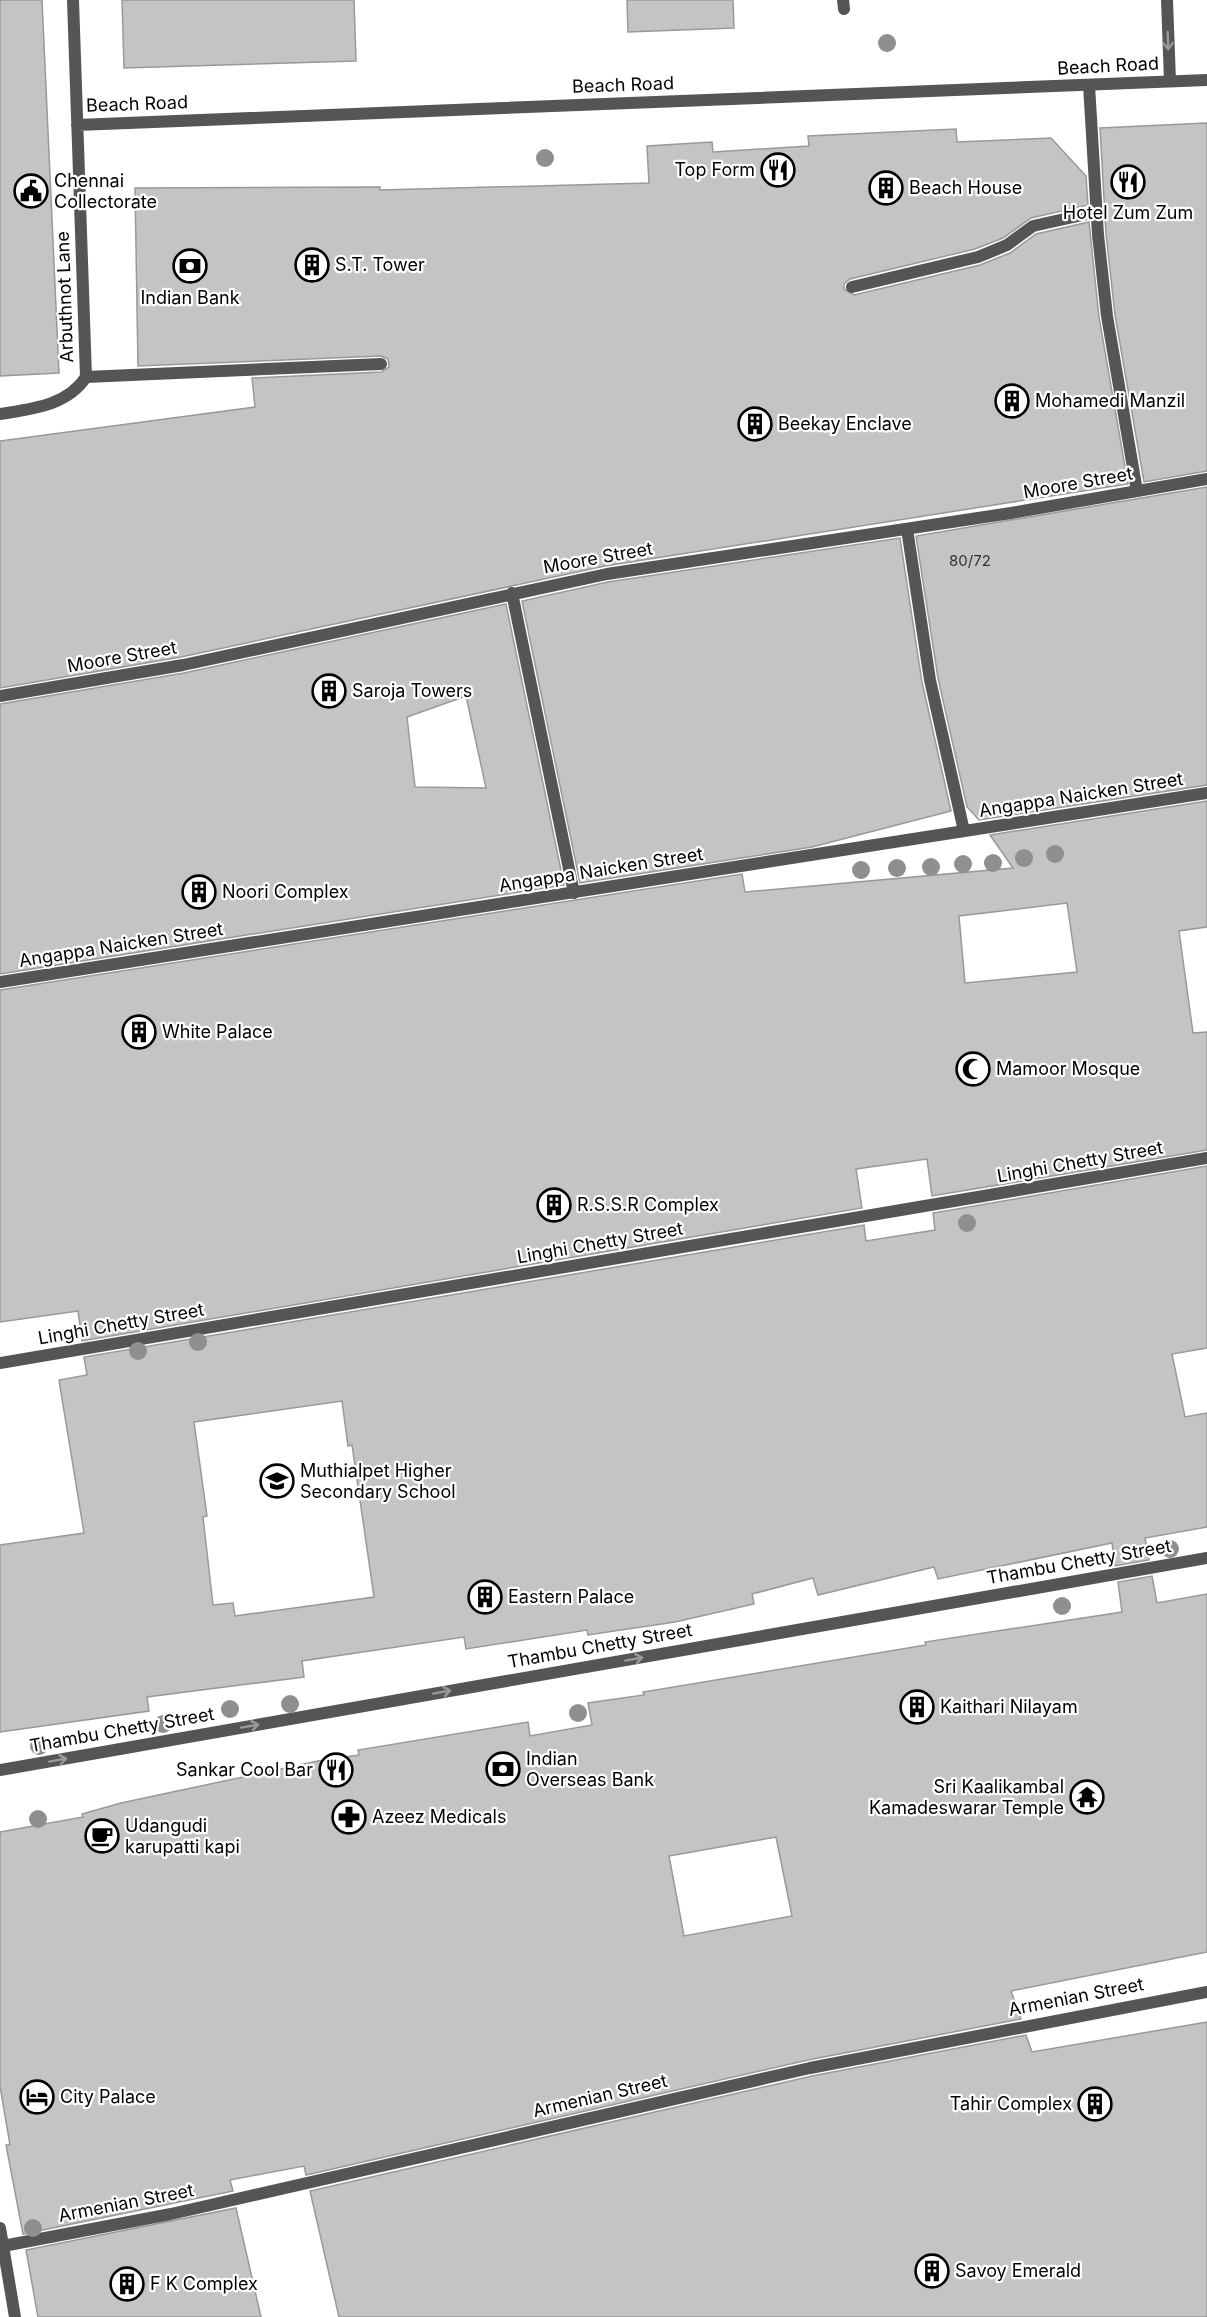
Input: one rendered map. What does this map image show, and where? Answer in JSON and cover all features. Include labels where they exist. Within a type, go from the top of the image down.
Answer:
[{"type":"street","name":"Arbuthnot Lane","points":[[73,0],[86,377]]},
{"type":"street","name":"Beach Road","points":[[1167,0],[1170,81]]},
{"type":"street","name":"Beach Road","points":[[77,125],[1207,80]]},
{"type":"street","points":[[1089,85],[1096,212],[1107,316],[1137,491]]},
{"type":"street","points":[[852,287],[978,257],[1006,245],[1033,226],[1096,212]]},
{"type":"street","points":[[0,414],[45,405],[65,398],[86,377],[381,364]]},
{"type":"street","name":"Moore Street","points":[[0,696],[183,665],[607,574],[907,529],[1207,479]]},
{"type":"street","points":[[907,529],[930,680],[964,831]]},
{"type":"street","points":[[512,593],[574,893]]},
{"type":"street","name":"Angappa Naicken Street","points":[[0,982],[1207,793]]},
{"type":"street","name":"Linghi Chetty Street","points":[[0,1363],[1207,1158]]},
{"type":"street","name":"Thambu Chetty Street","points":[[0,1770],[1207,1558]]},
{"type":"street","name":"Armenian Street","points":[[3,2246],[182,2211],[810,2068],[1207,1992]]},
{"type":"street","points":[[0,2228],[15,2317]]},
{"type":"building","name":"Chennai Collectorate","points":[[0,0],[42,0],[59,373],[0,376]]},
{"type":"building","points":[[122,0],[354,0],[356,61],[124,68]]},
{"type":"building","points":[[627,0],[733,0],[734,28],[628,32]]},
{"type":"building","points":[[1207,123],[1207,471],[1144,482],[1115,315],[1106,234],[1100,128]]},
{"type":"building","points":[[956,129],[957,142],[1051,138],[1086,176],[1088,205],[1031,218],[1003,238],[975,249],[850,279],[844,284],[844,289],[854,295],[980,265],[1010,253],[1036,234],[1089,222],[1099,317],[1128,484],[605,566],[181,657],[0,688],[0,441],[255,407],[252,378],[381,372],[389,367],[388,359],[381,356],[138,366],[135,188],[380,187],[380,190],[649,183],[647,146],[712,142],[713,152],[809,146],[808,136]]},
{"type":"building","points":[[1207,487],[1207,785],[979,820],[967,807],[938,678],[916,536]]},
{"type":"building","points":[[900,538],[922,682],[951,811],[812,847],[580,883],[522,601],[608,582]]},
{"type":"building","points":[[506,604],[564,885],[0,974],[0,704],[184,673]],"holes":[[[466,696],[486,788],[415,787],[407,717]]]},
{"type":"building","points":[[1207,801],[1207,927],[1179,931],[1193,1033],[1207,1032],[1207,1150],[932,1196],[927,1159],[856,1169],[862,1208],[82,1341],[78,1311],[0,1322],[0,990],[742,874],[745,892],[1013,868],[990,835]],"holes":[[[1067,903],[1077,972],[965,983],[959,916]]]},
{"type":"building","points":[[1207,1166],[1207,1348],[1172,1354],[1185,1417],[1207,1413],[1207,1527],[1145,1538],[1149,1560],[1115,1566],[1112,1543],[938,1579],[934,1567],[818,1595],[813,1578],[752,1594],[754,1604],[675,1622],[588,1635],[587,1630],[466,1649],[464,1637],[302,1661],[304,1677],[147,1697],[149,1711],[0,1732],[0,1545],[84,1533],[59,1380],[87,1375],[84,1357],[864,1225],[866,1241],[935,1230],[933,1213]],"holes":[[[342,1401],[348,1446],[352,1445],[374,1597],[235,1616],[233,1603],[213,1605],[203,1517],[207,1516],[194,1422]]]},
{"type":"building","points":[[1152,1576],[1157,1603],[1207,1594],[1207,1952],[1011,1991],[1021,2019],[808,2060],[306,2175],[304,2166],[230,2180],[233,2191],[23,2234],[6,2145],[10,2145],[0,2086],[0,1832],[83,1817],[82,1814],[121,1803],[318,1761],[359,1755],[358,1750],[528,1722],[530,1736],[592,1725],[588,1703],[644,1695],[643,1692],[926,1645],[925,1642],[1122,1612],[1118,1582]],"holes":[[[776,1837],[792,1916],[684,1936],[669,1856]]]},
{"type":"building","points":[[1207,2022],[1207,2317],[339,2317],[310,2191],[812,2076],[1026,2035],[1032,2052]]},
{"type":"building","points":[[236,2208],[261,2317],[38,2317],[26,2250]]},
{"type":"place","name":"Top Form","points":[[778,170]]},
{"type":"place","name":"Hotel Zum Zum","points":[[1128,182]]},
{"type":"place","name":"Beach House","points":[[886,188]]},
{"type":"place","name":"Chennai Collectorate","points":[[31,191]]},
{"type":"place","name":"S.T. Tower","points":[[312,265]]},
{"type":"place","name":"Indian Bank","points":[[190,266]]},
{"type":"place","name":"Mohamedi Manzil","points":[[1012,401]]},
{"type":"place","name":"Beekay Enclave","points":[[755,424]]},
{"type":"place","name":"Saroja Towers","points":[[329,691]]},
{"type":"place","name":"Noori Complex","points":[[199,892]]},
{"type":"place","name":"White Palace","points":[[139,1032]]},
{"type":"place","name":"Mamoor Mosque","points":[[973,1069]]},
{"type":"place","name":"R.S.S.R Complex","points":[[554,1205]]},
{"type":"place","name":"Muthialpet Higher Secondary School","points":[[277,1481]]},
{"type":"place","name":"Eastern Palace","points":[[485,1597]]},
{"type":"place","name":"Kaithari Nilayam","points":[[917,1707]]},
{"type":"place","name":"Indian Overseas Bank","points":[[503,1769]]},
{"type":"place","name":"Sankar Cool Bar","points":[[336,1770]]},
{"type":"place","name":"Sri Kaalikambal Kamadeswarar Temple","points":[[1087,1797]]},
{"type":"place","name":"Azeez Medicals","points":[[349,1817]]},
{"type":"place","name":"Udangudi karupatti kapi","points":[[102,1836]]},
{"type":"place","name":"City Palace","points":[[37,2097]]},
{"type":"place","name":"Tahir Complex","points":[[1095,2104]]},
{"type":"place","name":"Savoy Emerald","points":[[932,2271]]},
{"type":"place","name":"F K Complex","points":[[127,2284]]}]
